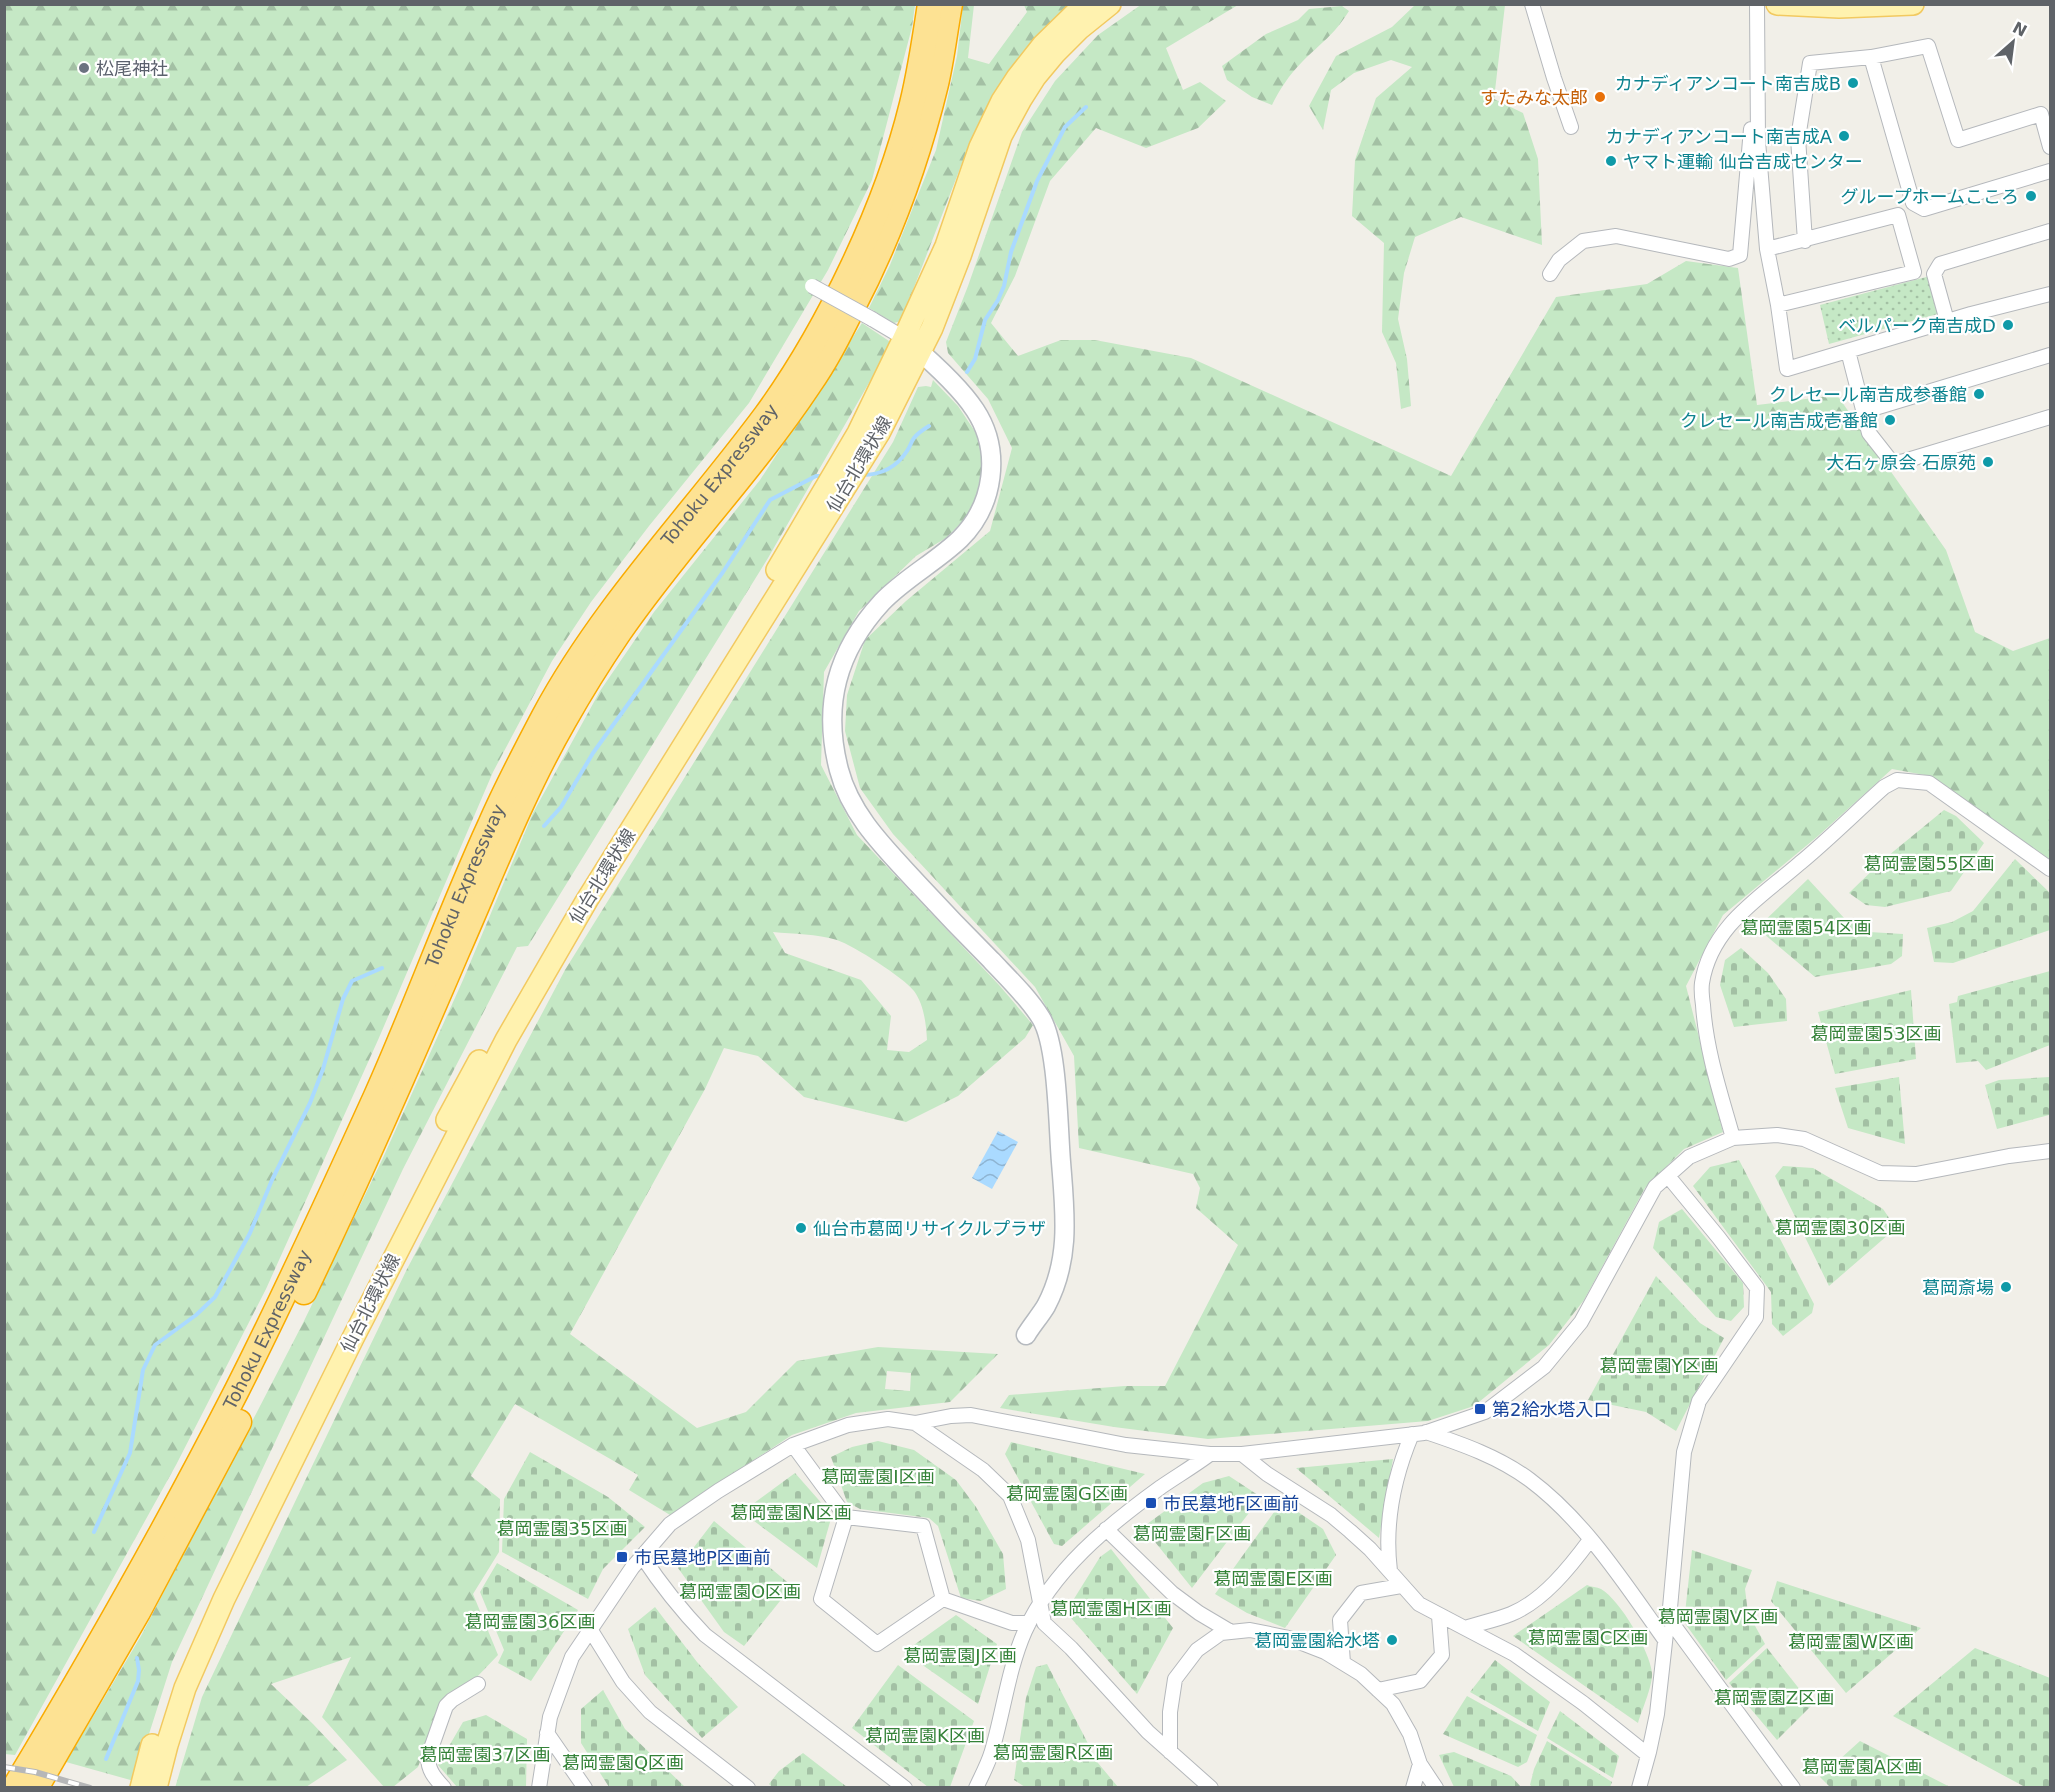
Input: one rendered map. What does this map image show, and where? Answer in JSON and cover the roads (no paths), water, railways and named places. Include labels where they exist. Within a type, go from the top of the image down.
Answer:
[{"type":"highway","name":"Tohoku Expressway","points":[[14,1788],[91,1660],[156,1545],[243,1378],[297,1268],[384,1079],[488,827],[547,710],[579,656],[606,619],[768,412],[811,345],[843,286],[864,241],[899,150],[913,103],[930,4]]},
{"type":"highway","name":"Tohoku Expressway","points":[[36,1788],[100,1680],[178,1538],[273,1355],[400,1084],[526,796],[563,721],[619,633],[811,382],[853,308],[885,240],[907,182],[936,81],[950,4]]},
{"type":"main road","name":"仙台北環状線","points":[[156,1788],[169,1736],[185,1688],[219,1608],[358,1327],[490,1071],[565,935],[825,504],[946,246],[980,147],[1002,100],[1043,45],[1085,4]]},
{"type":"main road","name":"仙台北環状線","points":[[141,1788],[165,1702],[199,1619],[454,1107],[575,891],[753,610],[825,504],[879,433],[932,328],[960,256],[1001,136],[1021,99],[1035,77],[1055,53],[1079,29],[1110,4]]},
{"type":"main road","points":[[1777,4],[1839,8],[1913,4]]},
{"type":"street","points":[[1532,4],[1571,127]]},
{"type":"street","points":[[1757,4],[1758,141],[1767,249],[1787,369],[1947,321],[2050,294]]},
{"type":"street","points":[[1805,241],[1798,138],[1810,63],[1871,57],[1928,46],[1958,140],[2041,114],[2050,147]]},
{"type":"street","points":[[1871,57],[1913,204],[1924,209],[2050,171]]},
{"type":"street","points":[[1550,274],[1559,260],[1583,241],[1616,236],[1729,259],[1740,255],[1752,119],[1758,103]]},
{"type":"street","points":[[1767,249],[1805,241],[1898,215],[1914,272],[1778,305]]},
{"type":"street","points":[[1947,321],[1934,274],[1940,264],[2050,231]]},
{"type":"street","points":[[812,286],[904,338],[958,389],[975,410],[986,432],[992,467],[986,500],[980,512],[959,539],[884,601],[864,625],[840,667],[831,710],[839,770],[857,814],[908,873],[1015,984],[1042,1019],[1045,1027],[1052,1050],[1056,1092],[1065,1227],[1064,1255],[1045,1307],[1026,1335]]},
{"type":"street","points":[[1848,351],[1869,433],[1891,461],[1901,462],[2050,417]]},
{"type":"street","points":[[1865,411],[2050,355]]},
{"type":"street","points":[[1733,1138],[1705,1027],[1701,985],[1706,964],[1715,943],[1738,914],[1802,862],[1884,787],[1897,780],[1929,783],[2050,869]]},
{"type":"street","points":[[539,1788],[550,1717],[572,1658],[632,1568],[670,1524],[718,1491],[794,1445],[848,1425],[888,1419],[915,1423],[971,1414],[1126,1445],[1210,1454],[1242,1454],[1426,1432],[1485,1412],[1544,1366],[1581,1322],[1655,1187],[1689,1157],[1733,1138],[1777,1136],[1804,1139],[1880,1173],[1916,1174],[2050,1150]]},
{"type":"street","points":[[1639,1788],[1657,1714],[1669,1619],[1684,1452],[1699,1401],[1756,1317],[1757,1288],[1668,1176]]},
{"type":"street","points":[[915,1423],[984,1470],[1010,1496],[1028,1540],[1044,1623],[1071,1648],[1149,1732],[1211,1788]]},
{"type":"street","points":[[1426,1432],[1484,1454],[1528,1478],[1565,1510],[1665,1640]]},
{"type":"street","points":[[1390,1571],[1388,1529],[1390,1502],[1396,1477],[1412,1434]]},
{"type":"street","points":[[794,1445],[846,1516],[923,1526],[943,1599]]},
{"type":"street","points":[[976,1788],[990,1755],[1024,1633],[1040,1601],[1078,1555],[1106,1529],[1162,1486],[1210,1454]]},
{"type":"street","points":[[1242,1454],[1267,1474],[1331,1515],[1370,1549],[1419,1604],[1514,1654],[1583,1702],[1648,1755]]},
{"type":"street","points":[[846,1516],[821,1599],[877,1644],[943,1599]]},
{"type":"street","points":[[1106,1529],[1172,1593],[1231,1632]]},
{"type":"street","points":[[1465,1628],[1513,1614],[1549,1589],[1590,1540]]},
{"type":"street","points":[[642,1556],[663,1588],[705,1635],[905,1788]]},
{"type":"street","points":[[1343,1663],[1340,1620],[1361,1593],[1401,1586]]},
{"type":"street","points":[[943,1599],[1012,1623],[1029,1623]]},
{"type":"street","points":[[1378,1690],[1420,1681],[1442,1655],[1439,1616]]},
{"type":"street","points":[[1669,1619],[1793,1788]]},
{"type":"street","points":[[590,1629],[623,1682],[650,1712],[748,1788]]},
{"type":"street","points":[[1170,1752],[1170,1712],[1175,1679],[1197,1650],[1221,1633],[1250,1630],[1289,1638],[1324,1652],[1361,1674],[1393,1704],[1410,1734],[1420,1764],[1436,1788]]},
{"type":"street","points":[[444,1788],[431,1773],[428,1756],[446,1706],[478,1684]]},
{"type":"street","points":[[547,1733],[585,1788]]},
{"type":"street","points":[[1413,1788],[1420,1764]]},
{"type":"water","points":[[998,1131],[1018,1142],[992,1189],[972,1178]]},
{"type":"waterway","points":[[967,372],[975,359],[985,320],[1004,286],[1011,252],[1037,181],[1065,127],[1086,107]]},
{"type":"waterway","points":[[862,475],[876,474],[893,466],[903,457],[916,436],[929,426]]},
{"type":"waterway","points":[[544,826],[561,807],[593,753],[723,572],[770,500],[816,476],[824,476]]},
{"type":"waterway","points":[[94,1532],[130,1453],[143,1370],[155,1345],[196,1315],[215,1297],[250,1233],[272,1180],[310,1103],[323,1069],[343,999],[352,981],[382,968]]},
{"type":"waterway","points":[[106,1759],[138,1681],[137,1658]]},
{"type":"railway","points":[[4,1767],[35,1772],[90,1788]]},
{"type":"place","name":"松尾神社","points":[[84,68]]},
{"type":"place","name":"カナディアンコート南吉成B","points":[[1853,83]]},
{"type":"place","name":"すたみな太郎","points":[[1600,97]]},
{"type":"place","name":"カナディアンコート南吉成A","points":[[1844,136]]},
{"type":"place","name":"ヤマト運輸 仙台吉成センター","points":[[1611,161]]},
{"type":"place","name":"グループホームこころ","points":[[2031,196]]},
{"type":"place","name":"ベルパーク南吉成D","points":[[2008,325]]},
{"type":"place","name":"クレセール南吉成参番館","points":[[1979,394]]},
{"type":"place","name":"クレセール南吉成壱番館","points":[[1890,420]]},
{"type":"place","name":"大石ヶ原会 石原苑","points":[[1988,462]]},
{"type":"place","name":"仙台市葛岡リサイクルプラザ","points":[[801,1228]]},
{"type":"place","name":"葛岡斎場","points":[[2006,1287]]},
{"type":"place","name":"第2給水塔入口","points":[[1480,1409]]},
{"type":"place","name":"市民墓地F区画前","points":[[1151,1503]]},
{"type":"place","name":"市民墓地P区画前","points":[[622,1557]]},
{"type":"place","name":"葛岡霊園給水塔","points":[[1392,1640]]},
{"type":"park label","name":"葛岡霊園55区画","points":[[1929,863]]},
{"type":"park label","name":"葛岡霊園54区画","points":[[1806,927]]},
{"type":"park label","name":"葛岡霊園53区画","points":[[1876,1033]]},
{"type":"park label","name":"葛岡霊園30区画","points":[[1840,1227]]},
{"type":"park label","name":"葛岡霊園Y区画","points":[[1659,1365]]},
{"type":"park label","name":"葛岡霊園I区画","points":[[878,1476]]},
{"type":"park label","name":"葛岡霊園G区画","points":[[1067,1493]]},
{"type":"park label","name":"葛岡霊園N区画","points":[[791,1512]]},
{"type":"park label","name":"葛岡霊園35区画","points":[[562,1528]]},
{"type":"park label","name":"葛岡霊園F区画","points":[[1192,1533]]},
{"type":"park label","name":"葛岡霊園E区画","points":[[1273,1578]]},
{"type":"park label","name":"葛岡霊園O区画","points":[[740,1591]]},
{"type":"park label","name":"葛岡霊園H区画","points":[[1111,1608]]},
{"type":"park label","name":"葛岡霊園V区画","points":[[1718,1616]]},
{"type":"park label","name":"葛岡霊園36区画","points":[[530,1621]]},
{"type":"park label","name":"葛岡霊園C区画","points":[[1588,1637]]},
{"type":"park label","name":"葛岡霊園W区画","points":[[1851,1641]]},
{"type":"park label","name":"葛岡霊園J区画","points":[[960,1655]]},
{"type":"park label","name":"葛岡霊園Z区画","points":[[1774,1697]]},
{"type":"park label","name":"葛岡霊園K区画","points":[[925,1735]]},
{"type":"park label","name":"葛岡霊園R区画","points":[[1053,1752]]},
{"type":"park label","name":"葛岡霊園37区画","points":[[485,1754]]},
{"type":"park label","name":"葛岡霊園Q区画","points":[[623,1762]]},
{"type":"park label","name":"葛岡霊園A区画","points":[[1862,1766]]}]
